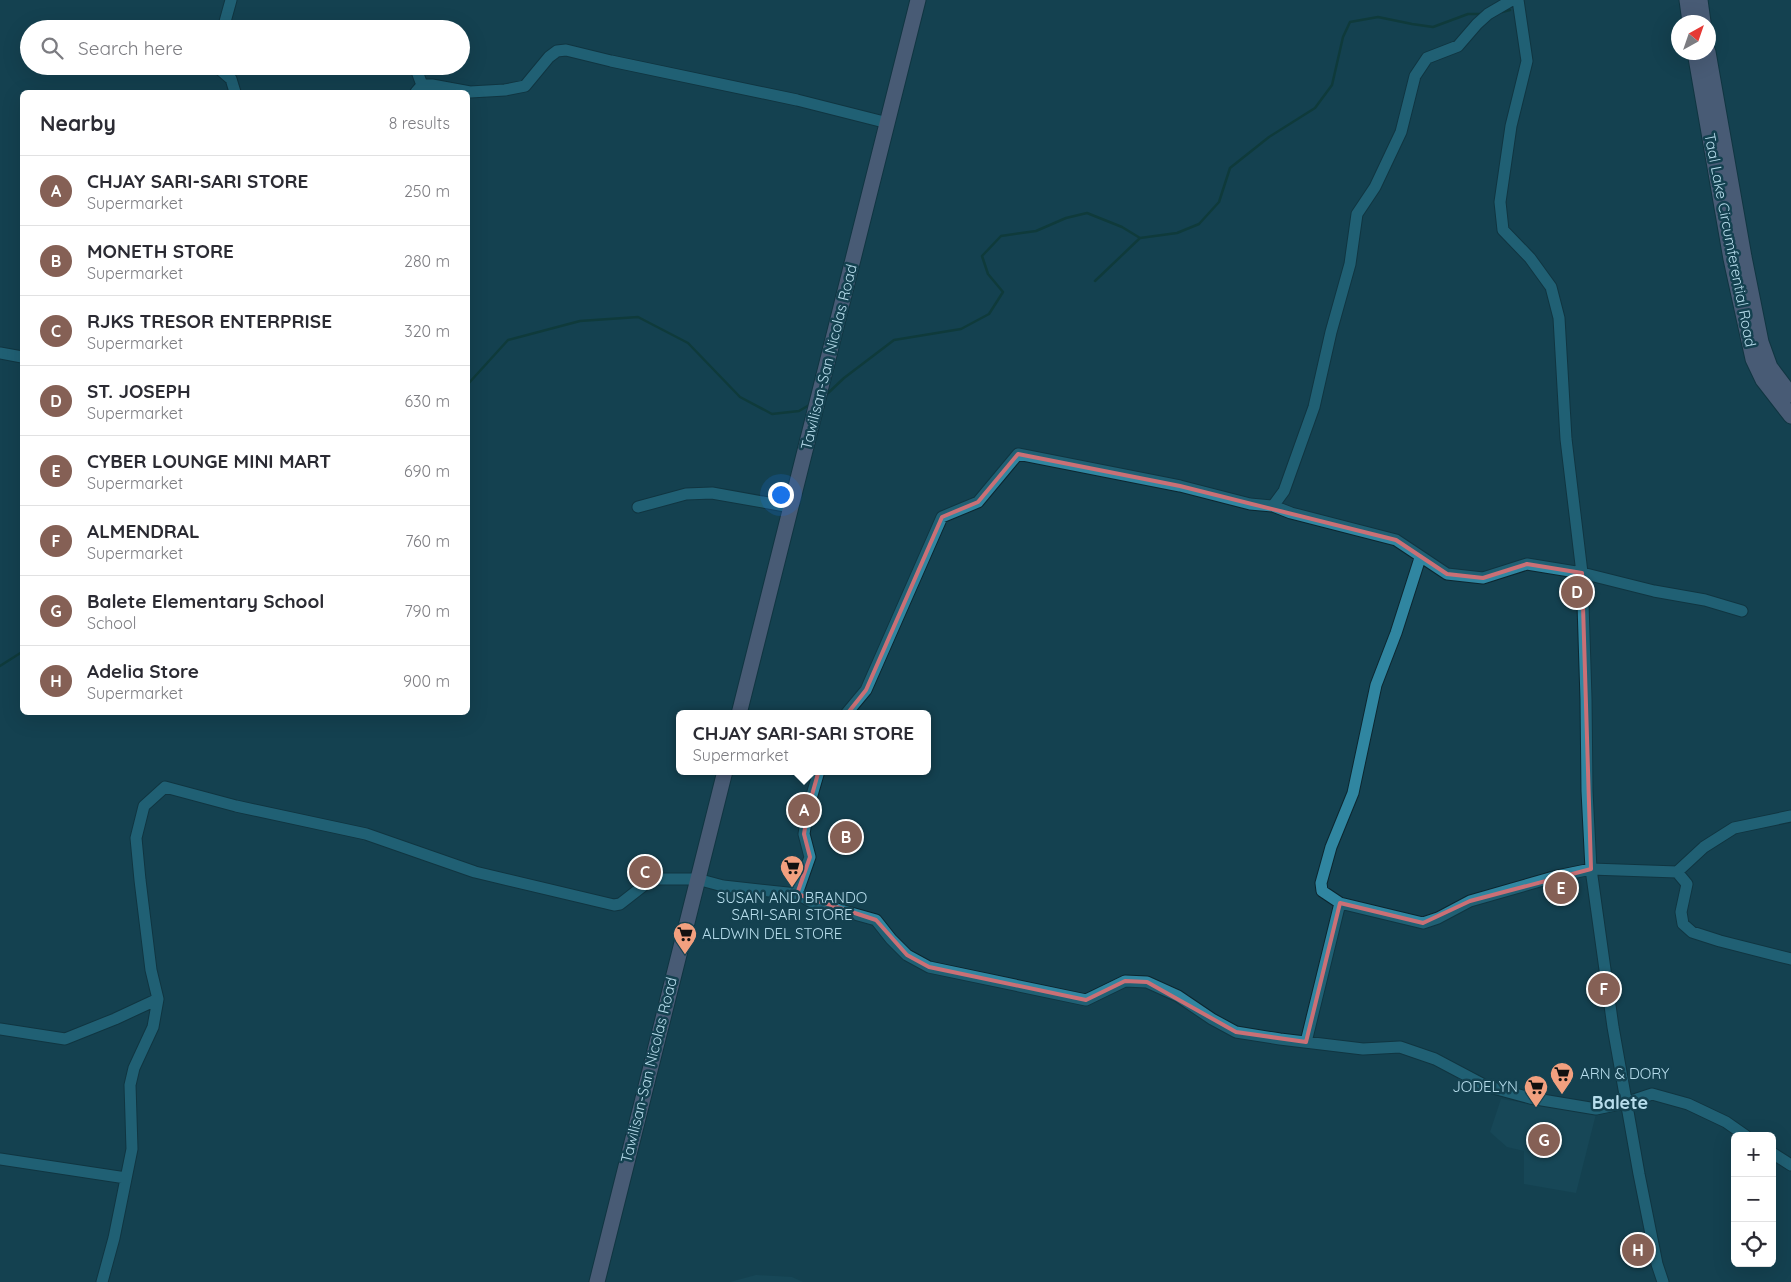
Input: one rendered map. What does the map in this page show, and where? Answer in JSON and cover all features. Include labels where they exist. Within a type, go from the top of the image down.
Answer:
[{"type":"main road","name":"Tawilisan-San Nicolas Road","points":[[740,710],[918,0]]},
{"type":"main road","points":[[1687,0],[1689,15]]},
{"type":"main road","points":[[1700,0],[1702,15]]},
{"type":"main road","name":"Taal Lake Circumferential Road","points":[[1696,60],[1731,259],[1749,345],[1759,373],[1791,416]]},
{"type":"main road","name":"Taal Lake Circumferential Road","points":[[1709,60],[1761,342],[1770,367],[1791,395]]},
{"type":"main road","name":"Tawilisan-San Nicolas Road","points":[[597,1282],[724,775]]},
{"type":"street","points":[[226,20],[231,0]]},
{"type":"street","points":[[1273,506],[1284,491],[1314,407],[1331,332],[1350,264],[1357,214],[1375,187],[1401,132],[1415,76],[1427,58],[1458,46],[1488,14],[1512,0]]},
{"type":"street","points":[[1518,0],[1527,61],[1511,126],[1500,202],[1503,230],[1530,258],[1551,287],[1559,318],[1566,440],[1582,572],[1587,791],[1591,869],[1613,1027],[1626,1102],[1657,1264],[1663,1282]]},
{"type":"street","points":[[470,92],[505,90],[525,86],[549,57],[557,51],[566,50],[796,100],[888,123]]},
{"type":"street","points":[[226,75],[231,79],[234,90]]},
{"type":"street","points":[[417,75],[419,89],[432,85],[459,90]]},
{"type":"street","points":[[0,353],[20,357]]},
{"type":"street","points":[[849,710],[866,690],[942,518],[978,502],[1018,454],[1180,486],[1250,504],[1273,506],[1291,513],[1396,540],[1420,558],[1447,574],[1483,578],[1527,564],[1582,572],[1654,591],[1705,600],[1742,611]]},
{"type":"street","points":[[638,507],[686,494],[712,493],[791,507]]},
{"type":"street","points":[[1420,558],[1396,633],[1376,685],[1353,793],[1331,847],[1321,883],[1322,891],[1340,903],[1423,923],[1438,918],[1470,901],[1557,876],[1591,869],[1677,872],[1704,847],[1734,828],[1791,816]]},
{"type":"street","points":[[797,894],[810,857],[804,834],[817,775]]},
{"type":"street","points":[[102,1282],[114,1238],[132,1149],[130,1085],[134,1068],[153,1027],[158,1000],[151,970],[136,838],[144,806],[165,787],[236,806],[366,834],[475,872],[614,905],[620,904],[652,879],[697,879],[724,886],[797,894],[812,902],[876,920],[891,940],[907,955],[930,967],[1086,1000],[1124,981],[1147,982],[1178,996],[1212,1019],[1236,1032],[1363,1049],[1400,1048],[1435,1059],[1486,1086],[1530,1098],[1596,1109],[1652,1094],[1688,1104],[1726,1122],[1740,1132]]},
{"type":"street","points":[[1677,872],[1688,884],[1682,912],[1683,924],[1692,932],[1791,959]]},
{"type":"street","points":[[1306,1042],[1340,903]]},
{"type":"street","points":[[0,1029],[64,1039],[158,1000]]},
{"type":"street","points":[[1776,1156],[1791,1165]]},
{"type":"street","points":[[0,1159],[126,1178]]},
{"type":"highlighted area","points":[[1018,454],[1180,486],[1396,540],[1447,574],[1483,578],[1527,564],[1582,573],[1591,869],[1470,901],[1423,923],[1340,903],[1306,1042],[1236,1032],[1147,982],[1125,981],[1086,1000],[929,967],[907,955],[876,920],[797,894],[810,857],[804,834],[808,809],[828,738],[866,690],[942,517],[978,502]]},
{"type":"shaded area","points":[[1501,1099],[1596,1114],[1576,1193],[1524,1184],[1524,1151],[1507,1147],[1490,1132]]},
{"type":"shaded area","points":[[756,1275],[792,1277],[803,1282],[730,1282]]},
{"type":"waterway","points":[[1502,12],[1510,10]]},
{"type":"waterway","points":[[826,395],[844,378],[894,340],[961,329],[989,314],[1003,292],[988,274],[982,256],[1001,236],[1036,231],[1066,218],[1087,213],[1122,227],[1140,238],[1177,233],[1199,224],[1219,202],[1230,168],[1269,137],[1315,108],[1332,85],[1343,37],[1350,22],[1378,17],[1433,27],[1468,14],[1480,14]]},
{"type":"waterway","points":[[1095,281],[1140,238]]},
{"type":"waterway","points":[[470,382],[508,340],[580,321],[638,317],[688,343],[740,397],[772,414],[799,411],[811,404]]},
{"type":"waterway","points":[[0,666],[20,653]]},
{"type":"place","name":"ST. JOSEPH","points":[[1577,592]]},
{"type":"place","name":"CHJAY SARI-SARI STORE","points":[[804,810]]},
{"type":"place","name":"MONETH STORE","points":[[846,837]]},
{"type":"place","name":"RJKS TRESOR ENTERPRISE","points":[[645,872]]},
{"type":"place","name":"SUSAN AND BRANDO SARI-SARI STORE","points":[[792,888]]},
{"type":"place","name":"CYBER LOUNGE MINI MART","points":[[1561,888]]},
{"type":"place","name":"ALDWIN DEL STORE","points":[[685,955]]},
{"type":"place","name":"ALMENDRAL","points":[[1604,989]]},
{"type":"place","name":"ARN & DORY","points":[[1562,1095]]},
{"type":"place","name":"JODELYN","points":[[1536,1108]]},
{"type":"place","name":"Balete Elementary School","points":[[1544,1140]]},
{"type":"place","name":"Adelia Store","points":[[1638,1250]]},
{"type":"district","name":"Balete","points":[[1620,1103]]}]
